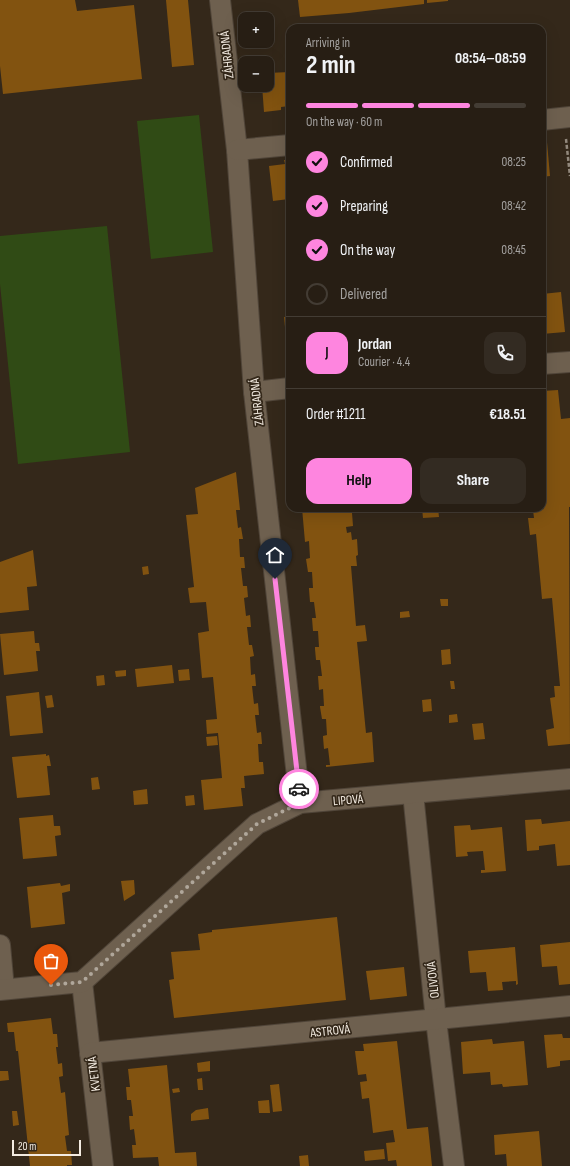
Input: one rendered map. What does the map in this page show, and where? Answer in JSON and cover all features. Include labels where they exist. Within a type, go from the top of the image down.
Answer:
[{"type":"street","name":"ZÁHRADNÁ","points":[[220,0],[237,150],[254,392],[300,803]]},
{"type":"street","points":[[546,120],[567,117]]},
{"type":"street","points":[[237,150],[286,145]]},
{"type":"street","points":[[546,364],[570,362]]},
{"type":"street","points":[[254,392],[286,388]]},
{"type":"street","name":"LIPOVÁ","points":[[82,982],[257,824],[300,803],[570,780]]},
{"type":"street","name":"OLIVOVÁ","points":[[413,793],[436,1020],[454,1166]]},
{"type":"street","points":[[0,944],[2,989],[82,982]]},
{"type":"street","name":"KVETNÁ","points":[[82,982],[103,1166]]},
{"type":"street","name":"ASTROVÁ","points":[[90,1053],[570,1006]]},
{"type":"path","points":[[567,117],[570,176]]},
{"type":"green space","points":[[199,115],[213,252],[151,259],[137,121]]},
{"type":"green space","points":[[107,226],[130,452],[18,464],[0,284],[0,236]]},
{"type":"building","points":[[0,0],[75,0],[77,11],[134,5],[142,79],[3,94],[0,66]]},
{"type":"building","points":[[166,0],[188,0],[194,65],[172,67]]},
{"type":"building","points":[[298,0],[424,0],[424,4],[300,17]]},
{"type":"building","points":[[427,0],[448,0],[448,1],[427,3]]},
{"type":"building","points":[[286,72],[286,106],[281,107],[281,110],[264,112],[263,92],[274,92],[274,73]]},
{"type":"building","points":[[546,142],[547,142],[550,176],[546,176]]},
{"type":"building","points":[[284,160],[286,160],[286,199],[273,201],[269,166],[285,164]]},
{"type":"building","points":[[561,292],[565,332],[546,334],[546,294]]},
{"type":"building","points":[[284,317],[286,317],[286,337]]},
{"type":"building","points":[[558,390],[561,419],[570,418],[570,744],[548,746],[546,730],[554,728],[550,698],[555,697],[554,686],[560,686],[552,598],[542,599],[536,534],[530,535],[528,518],[534,518],[533,512],[546,512],[546,391]]},
{"type":"building","points":[[236,472],[240,510],[236,510],[238,528],[241,527],[243,539],[239,539],[240,557],[244,557],[245,568],[241,568],[243,586],[247,586],[248,597],[244,598],[246,616],[250,615],[251,627],[247,627],[249,645],[252,645],[254,656],[250,657],[251,675],[255,674],[256,686],[252,686],[254,704],[258,703],[259,715],[255,715],[257,733],[261,732],[262,744],[258,744],[259,762],[263,762],[264,774],[244,776],[245,788],[241,788],[243,806],[204,810],[201,780],[222,778],[218,733],[207,734],[206,720],[217,719],[213,677],[202,678],[198,633],[209,631],[206,602],[190,603],[188,588],[194,587],[186,515],[198,514],[195,488]]},
{"type":"building","points":[[302,512],[352,513],[353,526],[346,527],[347,533],[351,532],[352,540],[357,539],[357,566],[351,566],[356,626],[365,625],[367,641],[357,642],[366,733],[372,732],[374,762],[326,767],[326,765],[330,765],[328,748],[324,749],[323,736],[327,735],[326,719],[322,719],[320,707],[324,706],[323,689],[319,690],[318,676],[322,676],[320,660],[316,660],[315,649],[315,647],[319,647],[318,631],[313,631],[312,618],[316,618],[314,602],[310,602],[309,589],[313,588],[312,572],[308,572],[306,559],[310,558],[309,541],[305,542]]},
{"type":"building","points":[[422,512],[438,512],[439,517],[423,518]]},
{"type":"building","points":[[33,550],[37,586],[27,587],[29,610],[0,613],[0,562]]},
{"type":"building","points":[[148,566],[149,574],[143,575],[142,567]]},
{"type":"building","points":[[440,599],[448,599],[448,606],[441,606]]},
{"type":"building","points":[[409,611],[410,617],[400,618],[400,612]]},
{"type":"building","points":[[34,631],[35,643],[39,643],[40,651],[36,651],[38,671],[4,675],[0,634]]},
{"type":"building","points":[[450,649],[451,664],[442,665],[441,650]]},
{"type":"building","points":[[172,665],[174,683],[137,687],[135,669]]},
{"type":"building","points":[[189,669],[190,680],[179,681],[178,670]]},
{"type":"building","points":[[126,670],[126,676],[116,677],[115,671]]},
{"type":"building","points":[[104,675],[105,685],[97,686],[96,676]]},
{"type":"building","points":[[450,681],[454,681],[455,689],[451,689]]},
{"type":"building","points":[[39,692],[43,733],[10,736],[6,696]]},
{"type":"building","points":[[52,695],[54,707],[47,708],[45,696]]},
{"type":"building","points":[[431,699],[432,711],[423,712],[422,700]]},
{"type":"building","points":[[457,714],[458,722],[449,723],[449,715]]},
{"type":"building","points":[[483,723],[485,739],[474,740],[472,724]]},
{"type":"building","points":[[217,736],[218,745],[207,746],[206,737]]},
{"type":"building","points":[[46,754],[46,756],[49,755],[51,766],[47,766],[50,795],[17,798],[12,757]]},
{"type":"building","points":[[98,777],[100,789],[92,790],[91,778]]},
{"type":"building","points":[[147,789],[148,804],[134,805],[133,791]]},
{"type":"building","points":[[194,795],[195,805],[186,806],[185,796]]},
{"type":"building","points":[[53,815],[54,826],[60,826],[61,835],[55,836],[57,856],[23,859],[19,818]]},
{"type":"building","points":[[541,819],[542,824],[570,821],[570,865],[557,866],[555,844],[539,846],[539,850],[527,851],[525,820]]},
{"type":"building","points":[[470,825],[471,830],[502,827],[506,871],[481,873],[481,870],[485,870],[483,851],[467,852],[468,856],[456,857],[454,826]]},
{"type":"building","points":[[134,880],[135,894],[124,901],[121,881]]},
{"type":"building","points":[[60,883],[61,886],[70,884],[70,891],[62,893],[65,924],[31,928],[27,887]]},
{"type":"building","points":[[337,917],[346,1000],[174,1018],[169,980],[174,979],[171,952],[200,950],[198,934],[212,932],[212,930]]},
{"type":"building","points":[[570,942],[570,984],[559,985],[557,966],[542,967],[540,945]]},
{"type":"building","points":[[515,947],[518,984],[516,985],[516,981],[502,982],[503,990],[488,991],[486,972],[470,973],[468,951]]},
{"type":"building","points":[[404,967],[407,996],[370,1000],[366,971]]},
{"type":"building","points":[[51,1018],[53,1034],[57,1034],[58,1047],[56,1047],[58,1064],[62,1063],[63,1076],[59,1077],[61,1093],[65,1092],[69,1135],[65,1136],[67,1151],[71,1151],[72,1165],[30,1166],[18,1051],[16,1051],[14,1032],[8,1032],[7,1023]]},
{"type":"building","points":[[562,1034],[563,1038],[570,1038],[570,1060],[560,1061],[560,1066],[547,1068],[544,1035]]},
{"type":"building","points":[[492,1039],[493,1044],[524,1041],[528,1085],[503,1087],[502,1084],[491,1085],[490,1072],[463,1074],[461,1042]]},
{"type":"building","points":[[397,1041],[407,1129],[428,1127],[432,1166],[397,1166],[396,1160],[388,1161],[386,1143],[395,1142],[393,1130],[373,1133],[369,1098],[362,1099],[360,1082],[367,1081],[366,1074],[358,1075],[355,1051],[364,1051],[363,1044]]},
{"type":"building","points":[[210,1061],[210,1071],[198,1072],[197,1063]]},
{"type":"building","points":[[167,1065],[175,1153],[196,1152],[197,1166],[159,1166],[158,1157],[133,1158],[132,1145],[136,1145],[134,1129],[130,1130],[129,1116],[133,1116],[131,1100],[127,1100],[126,1087],[130,1087],[128,1069]]},
{"type":"building","points":[[0,1071],[8,1071],[9,1080],[0,1081]]},
{"type":"building","points":[[202,1078],[203,1090],[198,1090],[197,1079]]},
{"type":"building","points":[[279,1084],[282,1111],[273,1112],[270,1085]]},
{"type":"building","points":[[179,1088],[180,1092],[173,1093],[172,1089]]},
{"type":"building","points":[[269,1100],[270,1113],[259,1113],[258,1101]]},
{"type":"building","points":[[208,1108],[209,1119],[191,1121],[191,1114],[196,1110]]},
{"type":"building","points":[[12,1111],[17,1111],[19,1125],[13,1126]]},
{"type":"building","points":[[539,1131],[542,1166],[507,1166],[506,1154],[495,1155],[494,1135]]},
{"type":"building","points":[[384,1149],[385,1159],[365,1161],[364,1151]]},
{"type":"building","points":[[308,1155],[309,1166],[300,1166],[299,1156]]},
{"type":"way so far","points":[[51,985],[82,982],[257,824],[300,803],[299,789]]},
{"type":"route","points":[[275,579],[299,789]]}]
